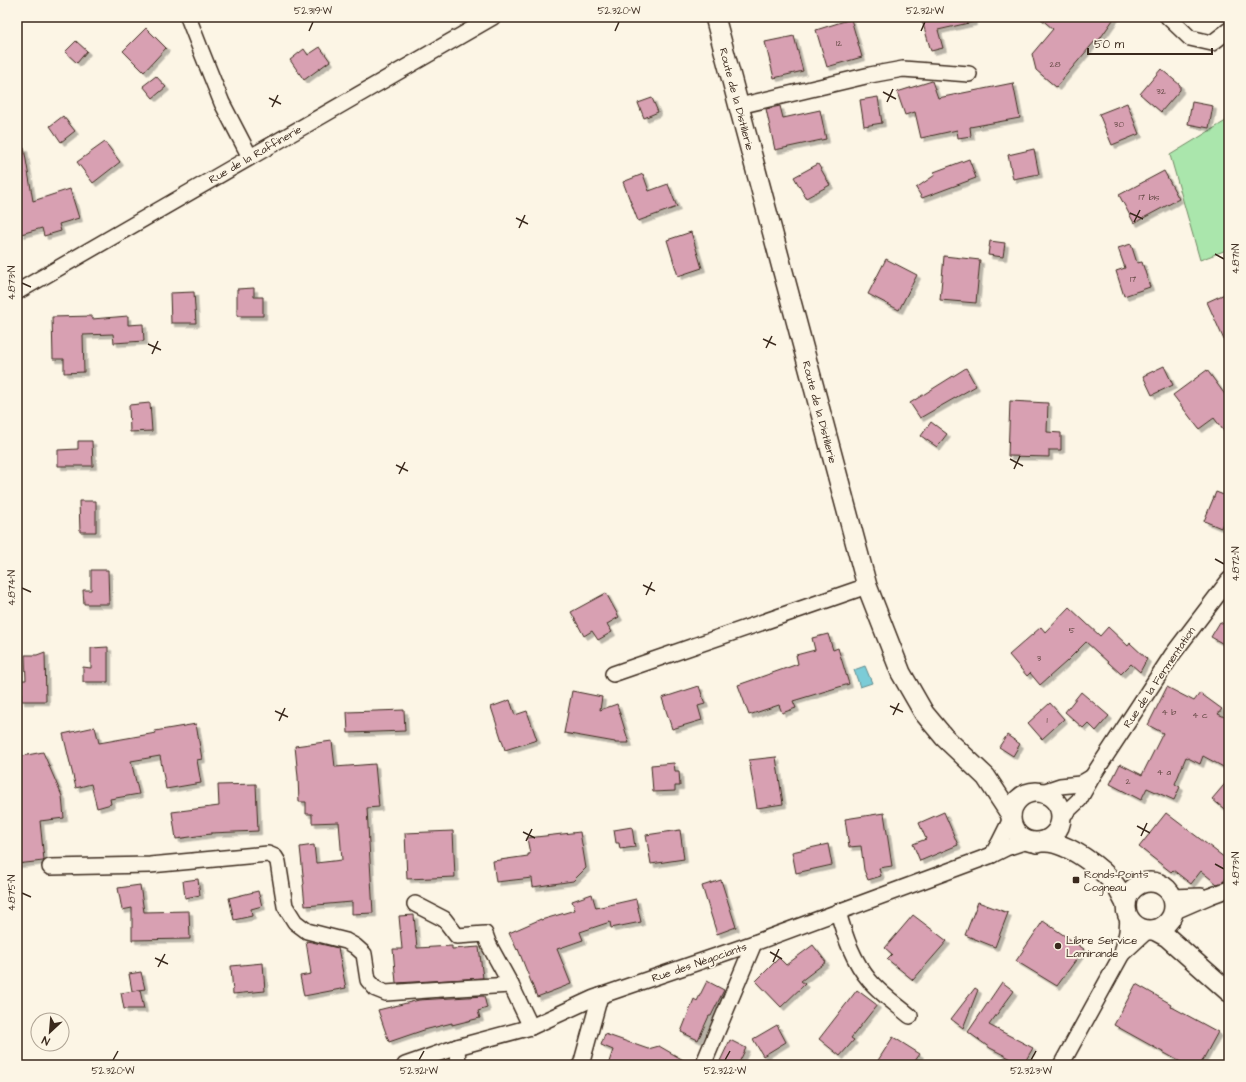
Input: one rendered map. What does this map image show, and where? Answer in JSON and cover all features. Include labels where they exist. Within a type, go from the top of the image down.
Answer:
[{"type":"street","points":[[188,17],[222,103],[250,157]]},
{"type":"street","name":"Rue de la Raffinerie","points":[[17,292],[493,17]]},
{"type":"street","name":"Route de la Distillerie","points":[[715,17],[867,586],[901,673],[924,713],[944,737],[986,777],[1011,817]]},
{"type":"street","points":[[1168,17],[1190,38],[1212,43],[1229,30]]},
{"type":"street","points":[[739,106],[903,68],[969,74]]},
{"type":"street","name":"Rue de la Fermentation","points":[[1060,822],[1079,800],[1092,777],[1172,655],[1229,580]]},
{"type":"street","points":[[613,674],[867,586]]},
{"type":"street","name":"Route de la Distillerie","points":[[986,777],[1005,787],[1036,793]]},
{"type":"street","points":[[992,855],[1011,817],[1013,807],[1024,795],[1060,786],[1080,784],[1092,777]]},
{"type":"street","points":[[1036,793],[1048,795],[1055,801],[1060,808],[1060,822],[1064,837],[1076,852],[1105,874],[1116,886],[1127,911],[1136,926],[1151,930],[1167,937],[1229,992]]},
{"type":"street","points":[[1011,817],[1013,826],[1021,837],[1032,842],[1046,842],[1076,852]]},
{"type":"street","points":[[1032,842],[1044,841],[1051,838],[1056,833],[1060,822]]},
{"type":"street","name":"Rue des Négociants","points":[[405,1065],[457,1046],[531,1027],[600,996],[754,943],[992,855],[1006,848],[1032,842]]},
{"type":"street","points":[[50,867],[150,865],[268,854],[275,857],[278,862],[286,906],[295,922],[307,931],[346,941],[355,946],[364,954],[368,980],[376,989],[386,993],[511,986]]},
{"type":"street","points":[[1105,874],[1142,883],[1154,882],[1165,887],[1178,933],[1193,959]]},
{"type":"street","points":[[1061,1065],[1122,954],[1127,932],[1127,897],[1136,886],[1142,883]]},
{"type":"street","points":[[1122,954],[1151,930],[1161,928],[1166,923],[1172,909],[1229,889]]},
{"type":"street","points":[[415,904],[444,919],[457,936],[485,934],[489,945],[531,1027]]},
{"type":"street","points":[[838,912],[851,952],[870,981],[910,1016]]},
{"type":"street","points":[[703,1065],[754,943]]},
{"type":"street","points":[[581,1065],[600,996]]},
{"type":"street","points":[[457,1046],[458,1065]]},
{"type":"green space","points":[[1229,119],[1229,249],[1200,260],[1170,155]]},
{"type":"water","points":[[865,666],[872,683],[860,687],[854,670]]},
{"type":"building","points":[[921,17],[972,17],[973,22],[938,30],[943,48],[931,51]]},
{"type":"building","points":[[1039,17],[1115,17],[1097,43],[1095,41],[1056,87],[1036,70],[1032,54],[1053,29]]},
{"type":"building","points":[[851,19],[862,57],[827,67],[816,30]]},
{"type":"building","points":[[146,28],[166,48],[144,72],[123,51]]},
{"type":"building","points":[[794,36],[803,71],[774,78],[765,42]]},
{"type":"building","points":[[76,41],[87,51],[77,63],[65,52]]},
{"type":"building","points":[[320,47],[330,61],[304,80],[290,60],[304,49],[308,55]]},
{"type":"building","points":[[1161,69],[1180,85],[1180,90],[1161,112],[1140,94]]},
{"type":"building","points":[[156,76],[166,87],[153,98],[143,86]]},
{"type":"building","points":[[932,81],[938,98],[1013,83],[1020,118],[970,127],[971,136],[958,138],[957,130],[921,138],[915,112],[905,115],[897,92]]},
{"type":"building","points":[[878,97],[882,123],[864,126],[860,100]]},
{"type":"building","points":[[652,98],[658,112],[644,118],[638,103]]},
{"type":"building","points":[[1192,102],[1213,106],[1209,128],[1188,124]]},
{"type":"building","points":[[1127,103],[1139,134],[1112,145],[1099,114]]},
{"type":"building","points":[[780,106],[783,118],[820,110],[826,139],[775,150],[766,109]]},
{"type":"building","points":[[63,116],[75,131],[61,142],[50,126]]},
{"type":"building","points":[[105,142],[120,162],[93,183],[77,162]]},
{"type":"building","points":[[17,148],[24,148],[33,201],[70,189],[79,218],[59,224],[61,231],[44,236],[42,228],[21,234],[17,221]]},
{"type":"building","points":[[1034,149],[1039,174],[1013,179],[1008,155]]},
{"type":"building","points":[[969,159],[976,178],[922,198],[916,188],[935,175],[934,172]]},
{"type":"building","points":[[818,164],[830,185],[806,198],[794,177]]},
{"type":"building","points":[[1164,171],[1179,199],[1134,223],[1119,195]]},
{"type":"building","points":[[643,174],[649,191],[668,184],[677,207],[638,221],[623,182]]},
{"type":"building","points":[[691,232],[702,268],[678,276],[667,240]]},
{"type":"building","points":[[990,241],[1005,243],[1003,257],[988,255]]},
{"type":"building","points":[[1131,244],[1137,263],[1142,262],[1150,287],[1124,296],[1116,271],[1125,268],[1118,248]]},
{"type":"building","points":[[944,256],[980,260],[976,303],[940,300]]},
{"type":"building","points":[[886,259],[917,275],[899,310],[868,294]]},
{"type":"building","points":[[254,288],[254,297],[263,297],[263,316],[237,316],[237,289]]},
{"type":"building","points":[[194,292],[196,323],[171,323],[170,293]]},
{"type":"building","points":[[1229,292],[1229,351],[1207,302]]},
{"type":"building","points":[[92,316],[92,319],[128,316],[128,325],[143,324],[144,341],[114,343],[113,334],[83,335],[84,372],[64,373],[64,359],[53,359],[52,317]]},
{"type":"building","points":[[1164,366],[1173,385],[1152,395],[1143,376]]},
{"type":"building","points":[[966,368],[976,386],[920,418],[910,403]]},
{"type":"building","points":[[1207,370],[1229,400],[1229,438],[1214,418],[1199,429],[1173,395]]},
{"type":"building","points":[[1010,401],[1048,403],[1047,432],[1061,433],[1061,450],[1049,450],[1049,457],[1008,456]]},
{"type":"building","points":[[150,403],[152,431],[130,432],[129,405]]},
{"type":"building","points":[[931,422],[947,434],[937,447],[921,436]]},
{"type":"building","points":[[78,441],[92,441],[93,466],[58,466],[58,450],[78,449]]},
{"type":"building","points":[[1216,492],[1229,497],[1229,508],[1221,528],[1204,521]]},
{"type":"building","points":[[79,501],[96,501],[96,532],[80,532]]},
{"type":"building","points":[[91,570],[108,570],[109,604],[84,604],[83,590],[91,590]]},
{"type":"building","points":[[606,593],[619,617],[607,624],[612,632],[598,640],[592,631],[584,636],[571,612]]},
{"type":"building","points":[[1069,607],[1100,636],[1108,627],[1128,646],[1130,643],[1147,659],[1140,672],[1131,664],[1121,674],[1086,642],[1040,685],[1030,673],[1027,676],[1009,655],[1041,627],[1045,632]]},
{"type":"building","points":[[1220,622],[1229,627],[1229,647],[1211,637]]},
{"type":"building","points":[[828,634],[833,650],[838,648],[849,684],[793,701],[796,708],[782,713],[779,705],[749,715],[738,685],[798,664],[796,655],[815,650],[812,638]]},
{"type":"building","points":[[108,647],[108,682],[83,682],[83,667],[91,668],[91,648]]},
{"type":"building","points":[[45,652],[46,701],[21,701],[21,680],[26,680],[25,655],[37,655]]},
{"type":"building","points":[[699,686],[705,704],[698,706],[702,720],[672,729],[662,698]]},
{"type":"building","points":[[1167,687],[1194,701],[1200,693],[1222,709],[1218,714],[1229,719],[1229,770],[1203,756],[1200,764],[1186,757],[1175,784],[1180,787],[1174,800],[1147,788],[1141,800],[1110,784],[1120,764],[1142,775],[1163,733],[1148,725]]},
{"type":"building","points":[[572,691],[602,697],[600,710],[617,704],[629,743],[615,743],[564,733]]},
{"type":"building","points":[[1081,692],[1109,716],[1096,731],[1088,723],[1083,728],[1065,712]]},
{"type":"building","points":[[510,700],[515,715],[527,711],[537,740],[505,750],[491,707]]},
{"type":"building","points":[[1050,703],[1064,719],[1042,739],[1028,723]]},
{"type":"building","points":[[404,710],[405,731],[348,733],[347,712]]},
{"type":"building","points":[[196,724],[202,759],[197,760],[201,783],[166,789],[160,756],[131,761],[139,794],[110,799],[111,804],[97,808],[91,784],[76,788],[63,734],[95,727],[99,743]]},
{"type":"building","points":[[1007,735],[1020,744],[1013,756],[999,747]]},
{"type":"building","points":[[332,741],[335,767],[375,764],[379,807],[367,808],[373,913],[352,914],[352,902],[305,906],[300,847],[314,845],[316,863],[342,860],[339,822],[312,823],[312,814],[306,814],[306,802],[299,802],[295,746]]},
{"type":"building","points":[[43,752],[62,796],[64,818],[40,821],[43,861],[17,864],[17,757]]},
{"type":"building","points":[[776,757],[783,804],[757,808],[749,760]]},
{"type":"building","points":[[674,763],[675,771],[679,771],[680,786],[675,786],[675,791],[653,792],[651,765]]},
{"type":"building","points":[[1229,779],[1229,813],[1212,799]]},
{"type":"building","points":[[256,784],[258,831],[211,833],[176,839],[172,812],[219,806],[218,785]]},
{"type":"building","points":[[944,812],[958,845],[920,861],[913,844],[926,839],[919,823]]},
{"type":"building","points":[[884,813],[892,866],[879,868],[881,876],[868,880],[864,870],[861,846],[849,847],[845,819]]},
{"type":"building","points":[[1166,813],[1229,861],[1229,874],[1223,882],[1217,884],[1201,871],[1191,884],[1173,870],[1171,872],[1139,847]]},
{"type":"building","points":[[632,827],[635,847],[620,849],[619,843],[616,843],[614,830]]},
{"type":"building","points":[[680,830],[684,859],[651,864],[646,835]]},
{"type":"building","points":[[453,831],[455,877],[407,879],[405,833]]},
{"type":"building","points":[[580,832],[586,868],[573,881],[533,887],[532,878],[496,882],[493,861],[528,856],[528,854],[530,854],[527,838]]},
{"type":"building","points":[[828,844],[832,865],[796,873],[792,852]]},
{"type":"building","points":[[198,879],[200,895],[185,898],[183,881]]},
{"type":"building","points":[[721,880],[736,927],[717,934],[702,886]]},
{"type":"building","points":[[140,885],[144,912],[189,911],[190,939],[132,940],[132,908],[122,910],[118,888]]},
{"type":"building","points":[[258,891],[262,906],[251,909],[252,916],[234,920],[229,898]]},
{"type":"building","points":[[592,894],[596,908],[636,899],[641,922],[611,928],[610,922],[580,932],[583,940],[557,949],[571,984],[537,997],[518,949],[517,950],[509,933],[541,919],[575,910],[572,901]]},
{"type":"building","points":[[978,902],[1008,913],[995,947],[965,935]]},
{"type":"building","points":[[414,915],[417,948],[452,946],[452,949],[479,947],[483,978],[396,983],[393,949],[402,949],[399,916]]},
{"type":"building","points":[[913,915],[947,941],[913,980],[887,959],[892,954],[885,948]]},
{"type":"building","points":[[1043,921],[1084,949],[1057,986],[1016,961]]},
{"type":"building","points":[[306,941],[338,948],[346,988],[304,996],[300,976],[311,974]]},
{"type":"building","points":[[813,945],[826,962],[801,981],[805,984],[781,1007],[756,981],[779,958],[786,965]]},
{"type":"building","points":[[263,963],[265,991],[233,994],[231,966]]},
{"type":"building","points":[[141,972],[145,989],[132,991],[129,974]]},
{"type":"building","points":[[707,981],[724,990],[711,1016],[709,1016],[698,1040],[681,1032],[694,999],[697,1001]]},
{"type":"building","points":[[1002,982],[1014,991],[989,1025],[1033,1048],[1023,1065],[990,1048],[968,1032]]},
{"type":"building","points":[[1136,984],[1171,1004],[1170,1006],[1218,1032],[1200,1065],[1186,1065],[1114,1025]]},
{"type":"building","points":[[975,988],[978,990],[963,1028],[951,1019]]},
{"type":"building","points":[[140,990],[144,1009],[124,1009],[121,993]]},
{"type":"building","points":[[857,990],[877,1005],[851,1038],[854,1040],[840,1056],[819,1039]]},
{"type":"building","points":[[484,996],[487,1008],[478,1011],[480,1018],[424,1030],[389,1042],[378,1010],[419,1000]]},
{"type":"building","points":[[777,1025],[786,1042],[763,1056],[753,1039]]},
{"type":"building","points":[[605,1034],[648,1049],[659,1046],[692,1065],[608,1065],[613,1050],[601,1045]]},
{"type":"building","points":[[893,1037],[920,1054],[912,1065],[875,1065]]},
{"type":"building","points":[[730,1040],[746,1048],[738,1065],[727,1065],[720,1061]]},
{"type":"place","name":"Ronds-Points Cogneau","points":[[1076,880]]},
{"type":"place","name":"Libre Service Lamirande","points":[[1058,946]]}]
